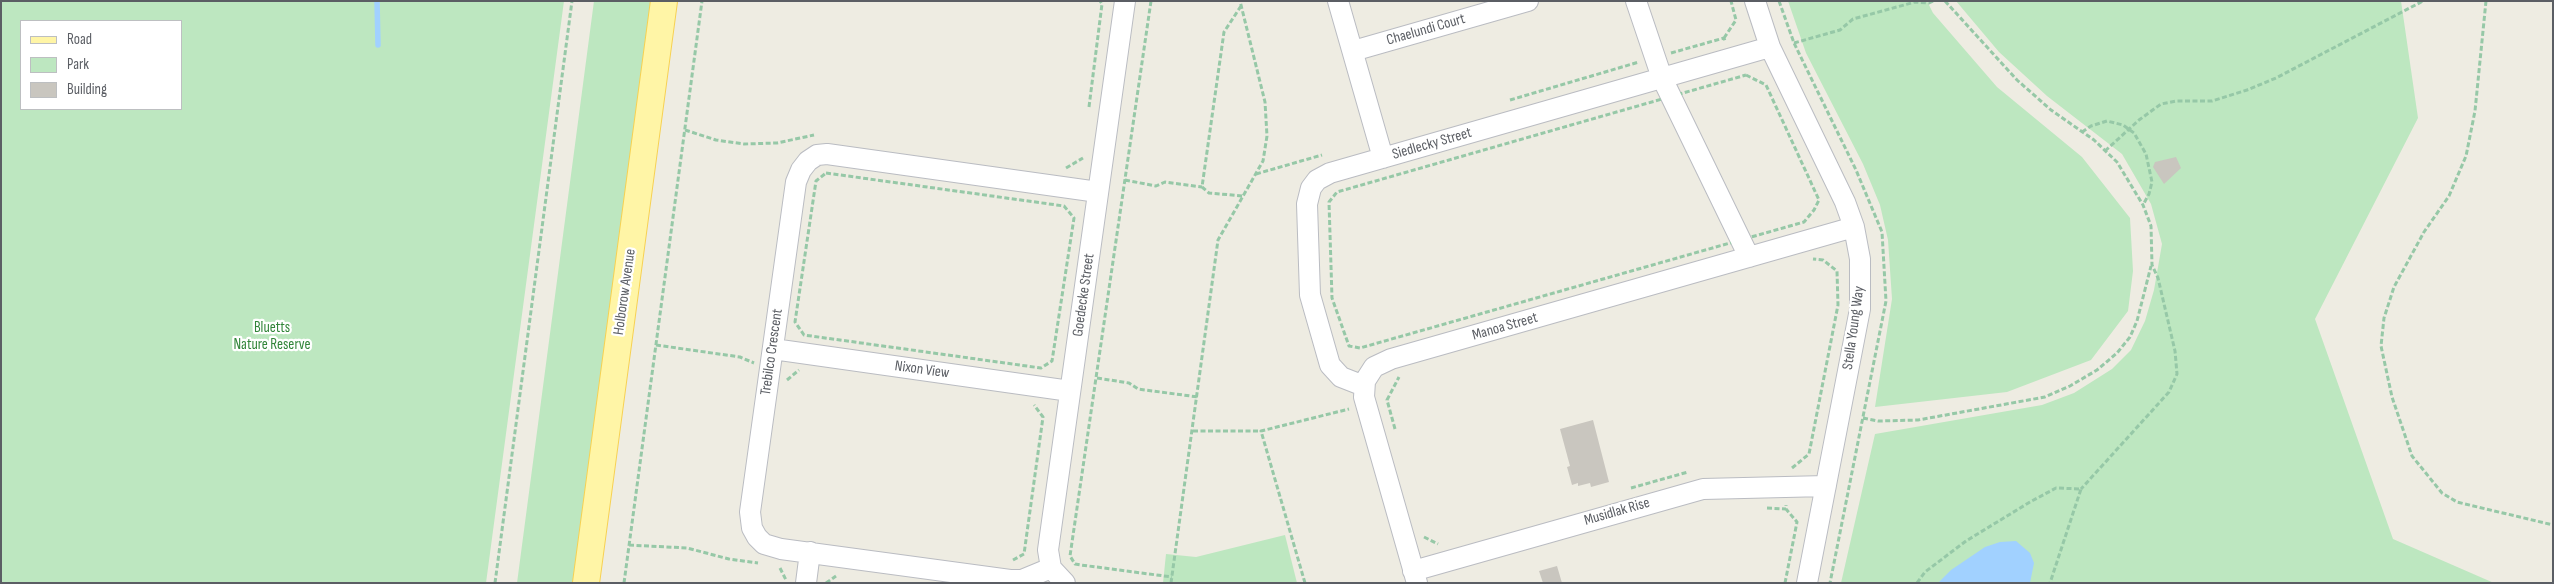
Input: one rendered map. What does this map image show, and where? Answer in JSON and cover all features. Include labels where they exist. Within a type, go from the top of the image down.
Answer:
[{"type":"main road","name":"Holborow Avenue","points":[[586,583],[664,1]]},
{"type":"street","name":"Goedecke Street","points":[[1051,568],[1048,550],[1125,1]]},
{"type":"street","points":[[1338,1],[1383,158]]},
{"type":"street","name":"Chaelundi Court","points":[[1353,51],[1528,1]]},
{"type":"street","points":[[1636,1],[1662,78],[1749,256]]},
{"type":"street","name":"Stella Young Way","points":[[1754,1],[1770,46],[1840,190],[1854,227],[1860,259],[1861,292],[1808,583]]},
{"type":"street","name":"Siedlecky Street","points":[[1364,386],[1341,377],[1328,360],[1309,289],[1307,204],[1311,188],[1321,177],[1770,46]]},
{"type":"street","name":"Trebilco Crescent","points":[[1051,568],[1022,580],[1010,580],[768,546],[757,537],[751,523],[750,512],[796,182],[804,166],[817,155],[832,154],[1098,192]]},
{"type":"street","name":"Manoa Street","points":[[1364,386],[1374,368],[1386,361],[1854,227]]},
{"type":"street","name":"Nixon View","points":[[771,359],[1070,391]]},
{"type":"street","points":[[1364,386],[1364,400],[1415,577]]},
{"type":"street","name":"Musidlak Rise","points":[[1415,577],[1689,492],[1717,488],[1826,486]]},
{"type":"street","points":[[806,583],[810,552]]},
{"type":"street","points":[[1051,568],[1065,583]]},
{"type":"path","points":[[495,583],[572,1]]},
{"type":"path","points":[[624,583],[702,1]]},
{"type":"path","points":[[1088,115],[1102,4],[1100,1]]},
{"type":"path","points":[[1151,1],[1097,378],[1070,550],[1072,561],[1081,565],[1172,577]]},
{"type":"path","points":[[1724,38],[1736,20],[1730,1]]},
{"type":"path","points":[[1794,43],[1840,30],[1853,19],[1915,2],[1929,3],[1933,1]]},
{"type":"path","points":[[1840,414],[1878,421],[1918,420],[2036,399],[2070,386],[2097,370],[2117,353],[2130,337],[2137,321],[2152,265],[2151,226],[2143,205],[2117,162],[2017,80],[1945,1]]},
{"type":"path","points":[[2105,151],[2161,104],[2176,101],[2212,101],[2276,78],[2423,1]]},
{"type":"path","points":[[2486,1],[2475,111],[2466,156],[2449,196],[2424,232],[2394,287],[2382,334],[2383,364],[2412,456],[2442,493],[2457,502],[2553,525]]},
{"type":"path","points":[[1202,187],[1224,32],[1240,3]]},
{"type":"path","points":[[1171,583],[1198,398],[1218,240],[1263,161],[1267,136],[1265,102],[1240,3]]},
{"type":"path","points":[[1360,348],[1349,346],[1332,298],[1328,202],[1337,192],[1671,96],[1746,75],[1766,85],[1818,200],[1814,210],[1804,222]]},
{"type":"path","points":[[2082,132],[2091,126],[2107,121],[2129,129],[2143,148],[2152,182],[2150,194],[2143,205]]},
{"type":"path","points":[[685,130],[716,140],[744,144],[778,143],[817,135]]},
{"type":"path","points":[[1058,167],[1068,168],[1082,160],[1084,151]]},
{"type":"path","points":[[826,173],[1064,206],[1074,218],[1052,361],[1041,368],[804,335],[795,322],[816,181],[826,173]]},
{"type":"path","points":[[1125,180],[1156,186],[1165,182],[1202,187],[1209,193],[1243,196]]},
{"type":"path","points":[[1785,583],[1797,522],[1786,509],[1788,468],[1793,468],[1809,454],[1838,305],[1838,271],[1823,260],[1805,262]]},
{"type":"path","points":[[2050,583],[2081,489],[2107,458],[2169,392],[2177,374],[2158,278],[2152,265]]},
{"type":"path","points":[[656,345],[740,357],[771,359],[799,372],[808,374]]},
{"type":"path","points":[[786,381],[799,372]]},
{"type":"path","points":[[1397,437],[1387,400],[1397,378],[1407,375]]},
{"type":"path","points":[[1097,378],[1129,383],[1138,389],[1198,398]]},
{"type":"path","points":[[1007,559],[1014,560],[1024,554],[1043,417],[1034,406],[1024,404]]},
{"type":"path","points":[[1193,431],[1261,431],[1350,408]]},
{"type":"path","points":[[1830,583],[1863,418]]},
{"type":"path","points":[[1261,431],[1305,583]]},
{"type":"path","points":[[1626,489],[1692,472]]},
{"type":"path","points":[[1917,583],[1925,572],[1966,541],[2030,502],[2056,488],[2081,489]]},
{"type":"path","points":[[1763,508],[1786,509]]},
{"type":"path","points":[[1421,528],[1424,537],[1430,541],[1436,544],[1446,542]]},
{"type":"path","points":[[629,545],[688,548],[729,559],[762,563]]},
{"type":"path","points":[[779,566],[787,578],[786,583]]},
{"type":"path","points":[[826,583],[836,576]]},
{"type":"green space","name":"Bluetts Nature Reserve","points":[[1,1],[564,1],[486,583],[1,583]]},
{"type":"green space","points":[[594,1],[651,1],[573,583],[517,583]]},
{"type":"green space","points":[[1788,1],[1927,1],[1933,13],[1997,87],[2082,157],[2130,218],[2133,271],[2128,311],[2091,360],[2007,392],[1875,407],[1892,299],[1888,240],[1880,205],[1863,164],[1806,53]]},
{"type":"green space","points":[[1956,1],[2401,1],[2418,118],[2315,319],[2393,539],[2494,583],[1841,583],[1875,434],[2042,405],[2074,393],[2112,369],[2131,350],[2145,321],[2154,290],[2162,244],[2151,204],[2122,154],[2047,96],[1999,52]]},
{"type":"green space","points":[[1285,535],[1297,583],[1163,583],[1166,554],[1196,557]]},
{"type":"water","points":[[2016,541],[2030,553],[2034,563],[2030,583],[1938,583],[1951,570],[1985,547],[2000,542]]},
{"type":"building","points":[[2176,157],[2181,168],[2164,184],[2153,167],[2155,162]]},
{"type":"building","points":[[1593,420],[1609,482],[1591,487],[1590,483],[1578,486],[1578,483],[1572,485],[1567,467],[1570,466],[1560,429]]},
{"type":"building","points":[[1557,566],[1562,583],[1543,583],[1539,571]]},
{"type":"waterway","points":[[377,1],[378,45]]}]
